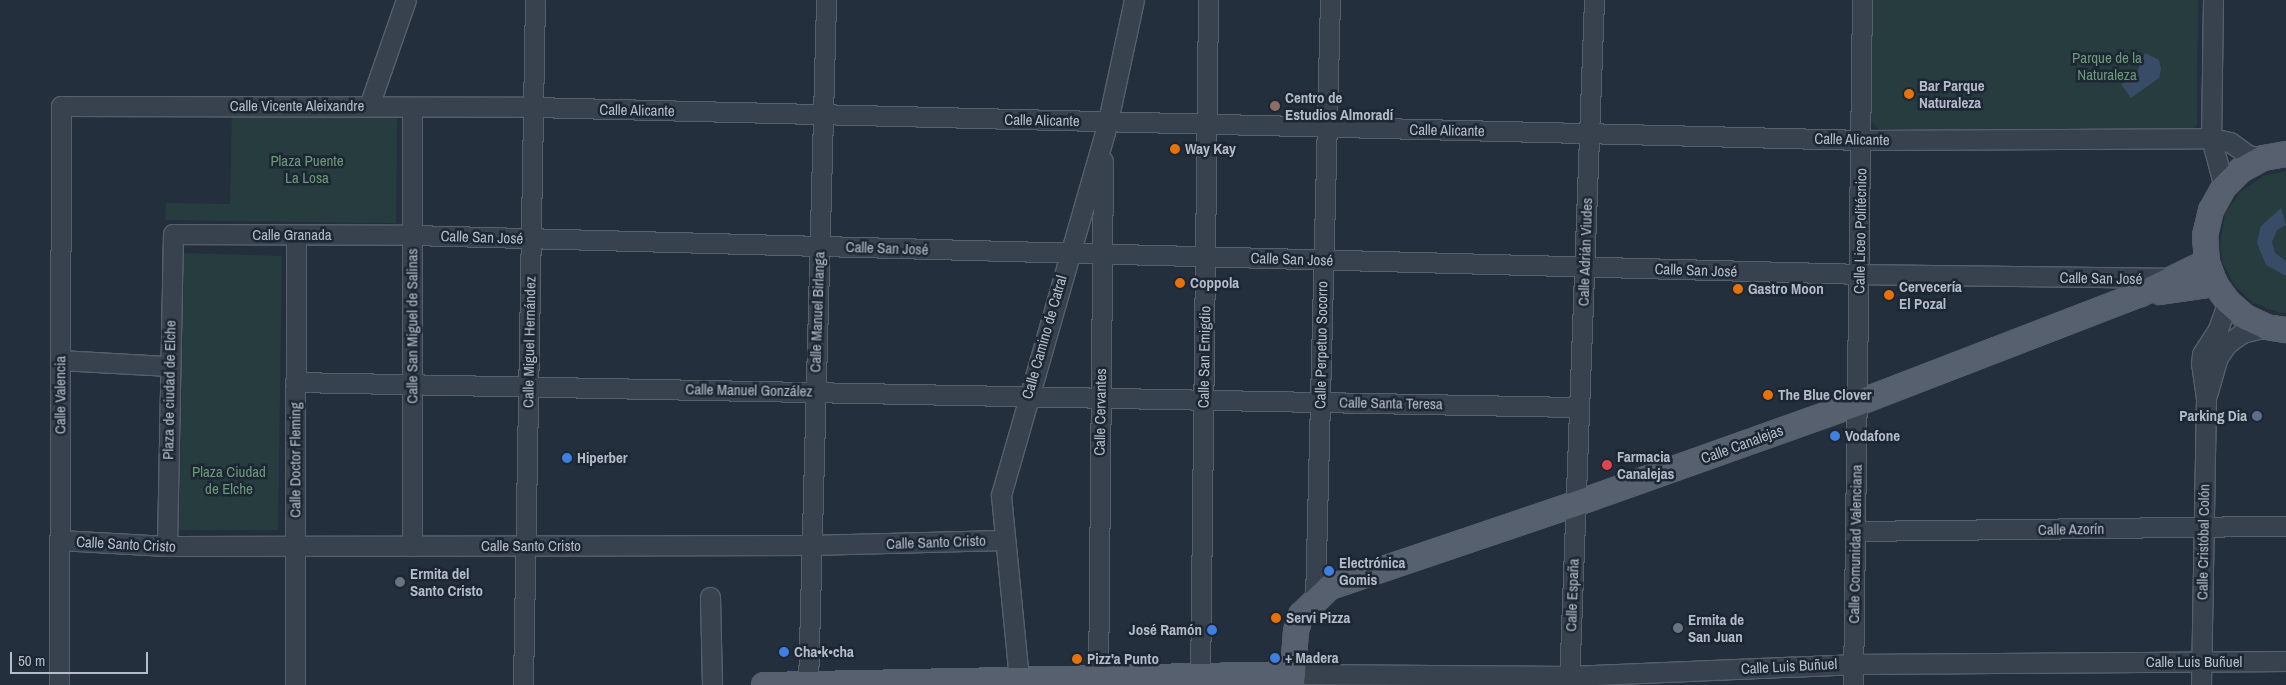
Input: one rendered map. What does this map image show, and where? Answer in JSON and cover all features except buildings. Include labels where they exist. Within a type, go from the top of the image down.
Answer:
[{"type":"main road","points":[[2275,156],[2242,170],[2224,187],[2211,210],[2207,227],[2207,262],[2222,293],[2246,317],[2276,328]]},
{"type":"main road","name":"Calle Canalejas","points":[[1293,679],[1296,631],[1301,615],[1330,587],[1575,504],[1858,403],[2141,294],[2207,262]]},
{"type":"main road","name":"Calle Canalejas","points":[[2141,294],[2222,293]]},
{"type":"main road","points":[[764,685],[1019,679],[1200,681],[1293,679]]},
{"type":"street","points":[[369,106],[406,0]]},
{"type":"street","name":"Calle Miguel Hernández","points":[[523,685],[535,0]]},
{"type":"street","name":"Calle Manuel Birlanga","points":[[808,685],[814,391],[826,0]]},
{"type":"street","name":"Calle Camino de Catral","points":[[1019,679],[1003,540],[1001,495],[1068,253],[1103,140],[1134,0]]},
{"type":"street","name":"Calle San Emigdio","points":[[1200,681],[1208,0]]},
{"type":"street","name":"Calle Perpetuo Socorro","points":[[1315,600],[1330,0]]},
{"type":"street","name":"Calle Adrián Viudes","points":[[1575,504],[1594,0]]},
{"type":"street","name":"Calle Liceo Politécnico","points":[[1858,403],[1862,0]]},
{"type":"street","points":[[2213,0],[2212,138],[2224,187]]},
{"type":"street","name":"Calle Vicente Aleixandre","points":[[61,106],[533,107]]},
{"type":"street","name":"Calle Valencia","points":[[59,685],[61,106]]},
{"type":"street","name":"Calle San Miguel de Salinas","points":[[412,107],[412,546]]},
{"type":"street","name":"Calle Alicante","points":[[533,107],[1861,140],[2212,138],[2230,142],[2248,155],[2275,156]]},
{"type":"street","name":"Calle Cervantes","points":[[1098,681],[1103,140]]},
{"type":"street","name":"Calle Granada","points":[[173,234],[412,236]]},
{"type":"street","name":"Plaza de ciudad de Elche","points":[[167,546],[173,234]]},
{"type":"street","name":"Calle Doctor Fleming","points":[[295,685],[296,235]]},
{"type":"street","name":"Calle San José","points":[[412,236],[1859,274],[2172,278]]},
{"type":"street","name":"Calle Cristóbal Colón","points":[[2201,685],[2206,398],[2202,354],[2218,329],[2222,293]]},
{"type":"street","name":"Calle Cristóbal Colón","points":[[2206,398],[2218,357],[2227,344],[2242,334],[2276,328]]},
{"type":"street","points":[[60,360],[169,366]]},
{"type":"street","name":"Calle Manuel González","points":[[295,382],[1203,399]]},
{"type":"street","name":"Calle Santa Teresa","points":[[1203,399],[1579,407]]},
{"type":"street","name":"Calle Comunidad Valenciana","points":[[1853,685],[1858,403]]},
{"type":"street","name":"Calle España","points":[[1570,681],[1575,504]]},
{"type":"street","name":"Calle Azorín","points":[[1856,531],[2286,526]]},
{"type":"street","name":"Calle Santo Cristo","points":[[59,540],[167,546],[810,545],[1003,540]]},
{"type":"street","points":[[710,596],[712,685]]},
{"type":"street","name":"Calle Luis Buñuel","points":[[1293,679],[1570,681],[1853,664],[2286,661]]},
{"type":"green space","name":"Parque de la Naturaleza","points":[[1872,0],[2198,0],[2197,125],[2187,133],[1879,129],[1871,121]]},
{"type":"green space","name":"Plaza Puente La Losa","points":[[232,111],[397,118],[396,223],[165,220],[166,203],[230,204]]},
{"type":"green space","points":[[2286,171],[2286,313],[2280,313],[2252,302],[2235,286],[2223,264],[2220,245],[2225,214],[2240,192],[2263,176]]},
{"type":"green space","name":"Plaza Ciudad de Elche","points":[[184,253],[282,256],[278,530],[179,530]]},
{"type":"water","points":[[2145,53],[2159,60],[2161,69],[2159,78],[2131,98],[2121,84],[2136,75]]},
{"type":"water","points":[[2281,208],[2286,225],[2277,230],[2272,242],[2275,253],[2286,261],[2286,276],[2266,265],[2257,243],[2261,226]]},
{"type":"place","name":"Bar Parque Naturaleza","points":[[1909,94]]},
{"type":"place","name":"Centro de Estudios Almoradí","points":[[1275,106]]},
{"type":"place","name":"Way Kay","points":[[1175,149]]},
{"type":"place","name":"Coppola","points":[[1180,283]]},
{"type":"place","name":"Gastro Moon","points":[[1738,289]]},
{"type":"place","name":"Cervecería El Pozal","points":[[1889,295]]},
{"type":"place","name":"The Blue Clover","points":[[1768,395]]},
{"type":"place","name":"Parking Dia","points":[[2257,416]]},
{"type":"place","name":"Vodafone","points":[[1835,436]]},
{"type":"place","name":"Hiperber","points":[[567,458]]},
{"type":"place","name":"Farmacia Canalejas","points":[[1607,465]]},
{"type":"place","name":"Electrónica Gomis","points":[[1329,571]]},
{"type":"place","name":"Ermita del Santo Cristo","points":[[400,582]]},
{"type":"place","name":"Servi Pizza","points":[[1276,618]]},
{"type":"place","name":"Ermita de San Juan","points":[[1678,628]]},
{"type":"place","name":"José Ramón","points":[[1212,630]]},
{"type":"place","name":"Cha•k•cha","points":[[784,652]]},
{"type":"place","name":"+ Madera","points":[[1275,658]]},
{"type":"place","name":"Pizz'a Punto","points":[[1077,659]]}]
